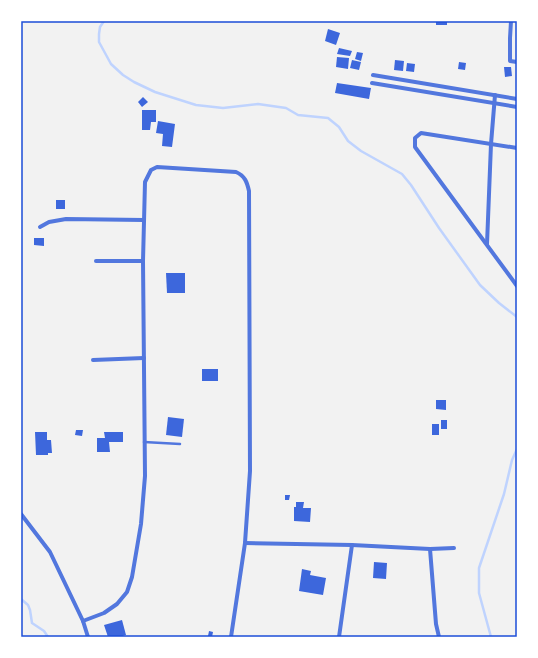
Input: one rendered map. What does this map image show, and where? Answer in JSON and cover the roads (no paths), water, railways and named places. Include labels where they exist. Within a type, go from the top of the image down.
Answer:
[{"type":"street","points":[[511,21],[510,61],[517,62]]},
{"type":"street","points":[[373,75],[517,99]]},
{"type":"street","points":[[372,83],[517,107]]},
{"type":"street","points":[[487,244],[490,144],[495,95]]},
{"type":"street","points":[[517,148],[421,133],[415,138],[415,147],[517,286]]},
{"type":"street","points":[[83,621],[104,613],[117,604],[128,592],[141,524],[145,476],[143,261],[145,182],[151,170],[157,167],[236,172],[241,174],[246,180],[250,191],[251,421],[250,471],[245,543],[231,637]]},
{"type":"street","points":[[40,227],[49,222],[66,219],[144,220]]},
{"type":"street","points":[[96,261],[143,261]]},
{"type":"street","points":[[93,360],[144,358]]},
{"type":"street","points":[[21,514],[50,552],[83,621],[88,637]]},
{"type":"street","points":[[245,543],[352,545],[430,549],[454,548]]},
{"type":"street","points":[[339,637],[352,545]]},
{"type":"street","points":[[430,549],[436,624],[439,637]]},
{"type":"lane","points":[[144,442],[180,444]]},
{"type":"waterway","points":[[104,21],[100,27],[99,42],[111,64],[123,75],[155,92],[196,105],[223,108],[258,104],[286,108],[298,115],[328,118],[339,127],[348,141],[361,151],[402,174],[480,285],[517,317]]},
{"type":"waterway","points":[[491,637],[479,593],[479,568],[504,494],[512,460],[517,449]]},
{"type":"waterway","points":[[21,599],[28,605],[32,623],[44,631],[48,637]]}]
